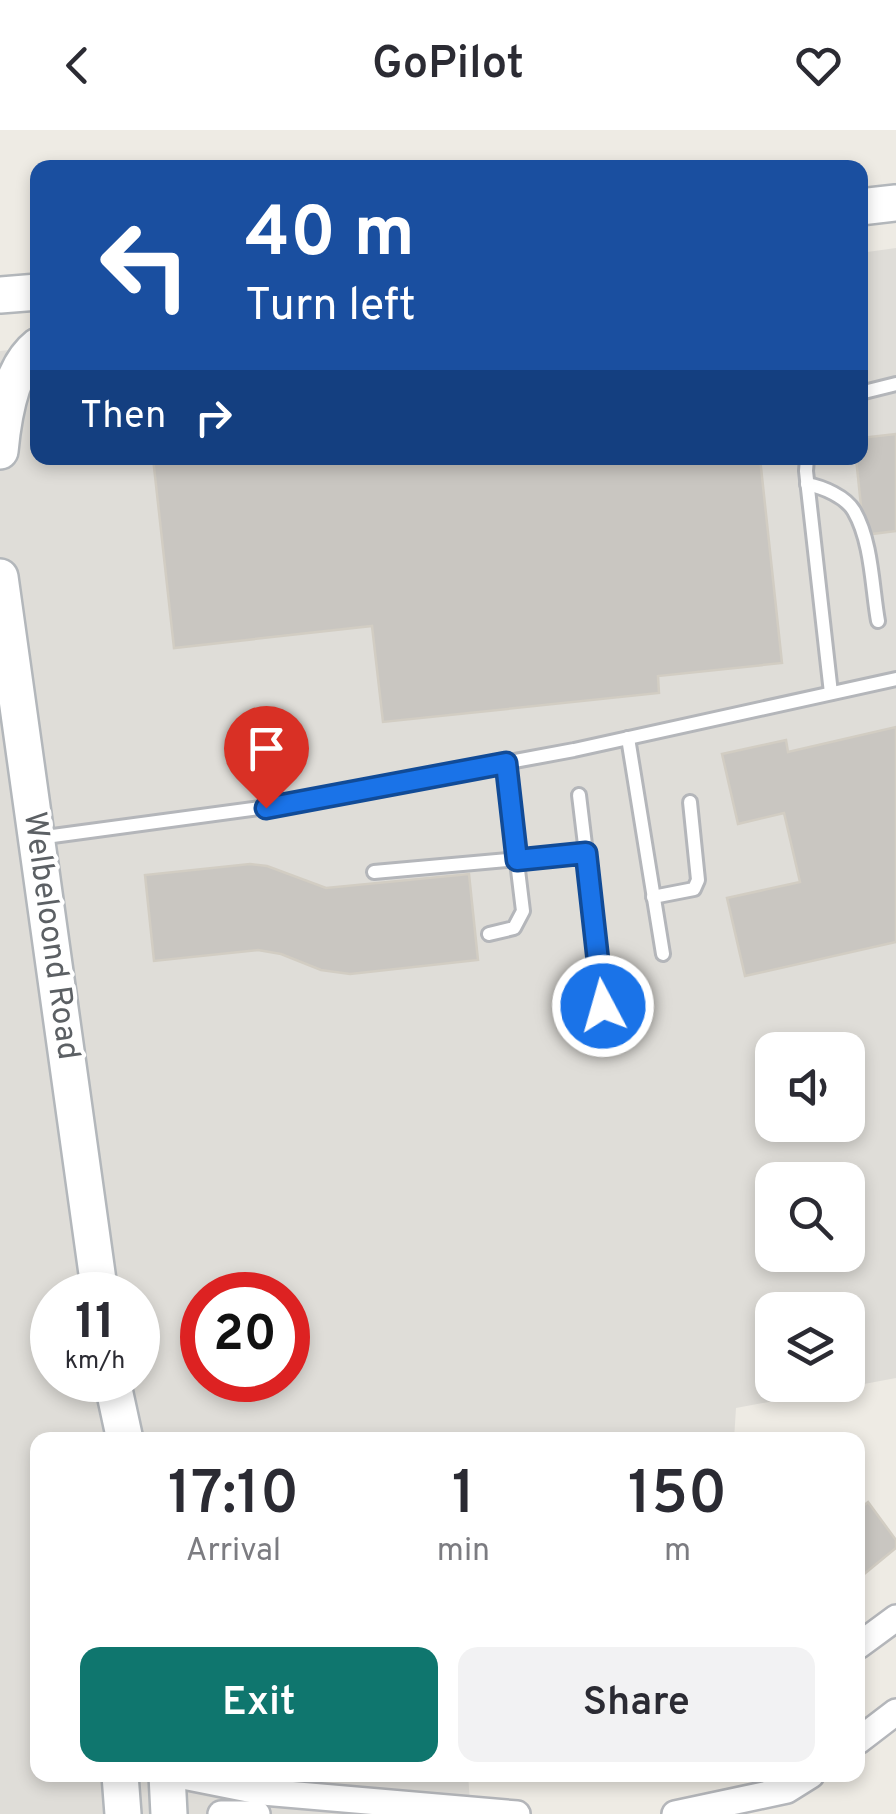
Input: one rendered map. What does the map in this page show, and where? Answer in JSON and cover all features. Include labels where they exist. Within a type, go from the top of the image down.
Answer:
[{"type":"main road","points":[[868,206],[896,204]]},
{"type":"main road","points":[[0,296],[30,293]]},
{"type":"main road","points":[[0,451],[12,389],[30,354]]},
{"type":"main road","name":"Welbeloond Road","points":[[0,576],[97,1272]]},
{"type":"main road","points":[[112,1402],[112,1432]]},
{"type":"main road","points":[[117,1402],[123,1432]]},
{"type":"main road","points":[[120,1782],[122,1814]]},
{"type":"main road","points":[[167,1782],[168,1814]]},
{"type":"street","points":[[865,1641],[896,1618]]},
{"type":"street","points":[[865,1736],[896,1712]]},
{"type":"street","points":[[213,1782],[263,1792],[516,1814]]},
{"type":"street","points":[[678,1814],[788,1790],[801,1782]]},
{"type":"street","points":[[221,1814],[257,1814]]},
{"type":"lane","points":[[868,391],[896,384]]},
{"type":"lane","points":[[807,465],[832,694]]},
{"type":"lane","points":[[807,484],[822,486],[854,509],[878,622]]},
{"type":"lane","points":[[37,838],[266,808],[506,763],[896,680]]},
{"type":"lane","points":[[628,738],[664,954]]},
{"type":"lane","points":[[489,934],[514,928],[522,918],[506,763]]},
{"type":"lane","points":[[579,795],[603,1006]]},
{"type":"lane","points":[[653,897],[683,893],[694,888],[698,880],[690,802]]},
{"type":"lane","points":[[374,872],[586,853]]},
{"type":"shaded area","points":[[896,248],[896,1378],[865,1384],[865,1292],[755,1292],[755,1402],[768,1402],[736,1408],[734,1432],[30,1432],[30,1782],[469,1782],[471,1814],[0,1814],[0,351],[30,348],[30,465],[868,465],[868,252]]},
{"type":"building","points":[[896,434],[896,531],[864,535],[857,465],[868,465],[868,437]]},
{"type":"building","points":[[154,465],[761,465],[782,663],[658,676],[659,693],[383,722],[372,626],[174,648]]},
{"type":"building","points":[[896,727],[896,942],[745,976],[727,898],[800,882],[784,813],[738,824],[722,754],[786,740],[788,752]]},
{"type":"building","points":[[250,864],[267,866],[326,888],[469,874],[478,960],[350,974],[321,970],[281,954],[258,950],[154,961],[145,875]]},
{"type":"building","points":[[868,1502],[896,1540],[896,1548],[865,1573]]},
{"type":"route","points":[[266,808],[506,763],[517,860],[586,853],[603,1006]]}]
